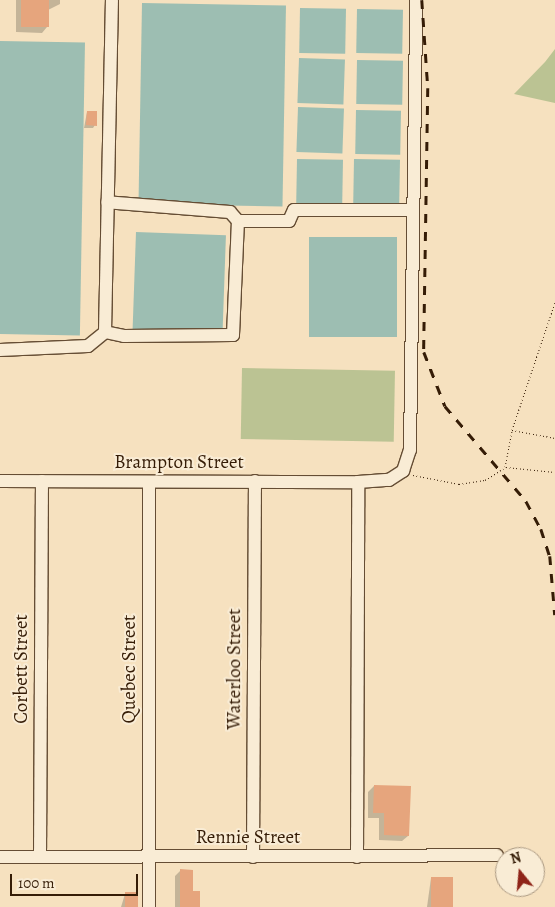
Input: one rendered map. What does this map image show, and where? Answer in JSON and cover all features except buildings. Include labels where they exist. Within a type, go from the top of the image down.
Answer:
[{"type":"street","points":[[0,350],[88,346],[105,332],[112,0]]},
{"type":"street","points":[[401,473],[410,450],[416,0]]},
{"type":"street","points":[[105,332],[124,336],[233,335],[238,221],[230,212],[107,202]]},
{"type":"street","points":[[238,221],[289,221],[294,210],[412,210]]},
{"type":"street","name":"Brampton Street","points":[[0,480],[358,482],[386,480],[401,473]]},
{"type":"street","name":"Corbett Street","points":[[40,857],[42,481]]},
{"type":"street","name":"Waterloo Street","points":[[253,857],[255,481]]},
{"type":"street","name":"Quebec Street","points":[[144,856],[149,482]]},
{"type":"street","points":[[357,858],[358,482]]},
{"type":"street","name":"Rennie Street","points":[[0,857],[357,858],[495,855]]},
{"type":"street","points":[[141,907],[144,856]]},
{"type":"street","points":[[144,856],[149,907]]},
{"type":"path","points":[[505,467],[512,430],[555,302]]},
{"type":"path","points":[[512,430],[555,438]]},
{"type":"path","points":[[401,473],[460,484],[485,480],[505,467],[555,472]]},
{"type":"green space","points":[[555,49],[555,103],[514,94],[545,62]]},
{"type":"green space","points":[[242,368],[395,371],[394,442],[241,439]]},
{"type":"water","points":[[142,3],[286,6],[282,206],[138,204]]},
{"type":"water","points":[[300,8],[346,9],[345,54],[299,53]]},
{"type":"water","points":[[357,9],[403,10],[402,54],[356,53]]},
{"type":"water","points":[[0,41],[85,42],[80,335],[0,334]]},
{"type":"water","points":[[299,58],[345,60],[343,105],[297,103]]},
{"type":"water","points":[[357,60],[403,61],[402,105],[356,104]]},
{"type":"water","points":[[298,107],[344,109],[342,154],[296,152]]},
{"type":"water","points":[[356,110],[401,111],[400,155],[355,154]]},
{"type":"water","points":[[297,159],[343,160],[342,204],[296,203]]},
{"type":"water","points":[[354,159],[400,160],[399,206],[353,205]]},
{"type":"water","points":[[136,232],[226,235],[222,336],[132,333]]},
{"type":"water","points":[[309,237],[397,237],[397,337],[309,337]]},
{"type":"railway","points":[[422,0],[428,88],[424,352],[445,406],[526,501],[541,529],[550,556],[555,615]]}]
